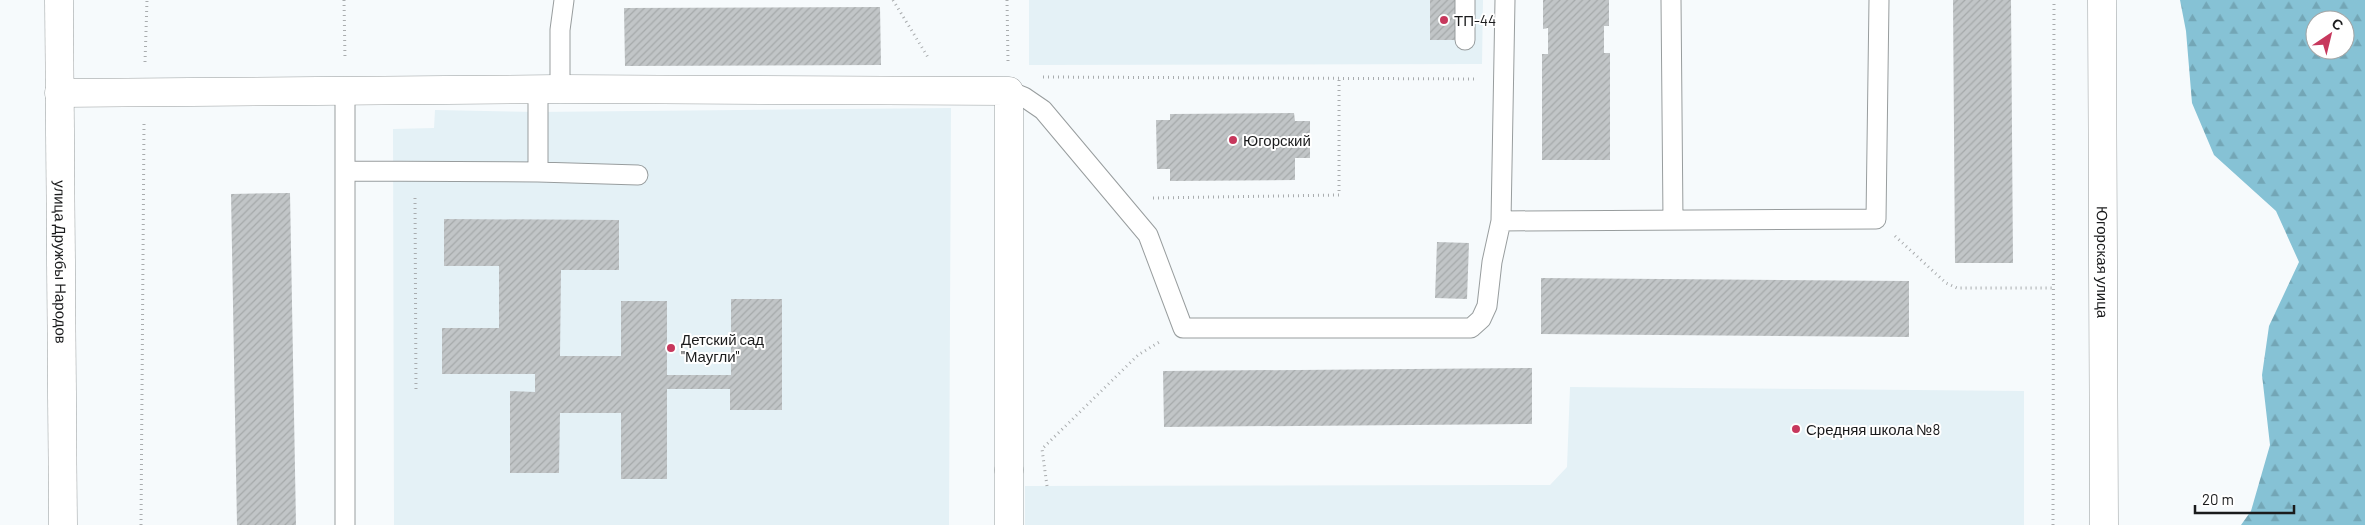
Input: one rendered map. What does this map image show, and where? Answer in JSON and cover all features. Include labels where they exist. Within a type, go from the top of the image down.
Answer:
[{"type":"street","name":"улица Дружбы Народов","points":[[59,0],[63,525]]},
{"type":"street","name":"Югорская улица","points":[[2102,0],[2104,525]]},
{"type":"street","points":[[59,94],[1008,84],[1009,525]]},
{"type":"lane","points":[[538,172],[564,0]]},
{"type":"lane","points":[[1465,0],[1465,40]]},
{"type":"lane","points":[[1008,84],[1042,110],[1148,235],[1183,328],[1471,328],[1481,319],[1487,306],[1492,262],[1501,221],[1505,0]]},
{"type":"lane","points":[[1671,0],[1672,220]]},
{"type":"lane","points":[[1501,221],[1876,219],[1879,0]]},
{"type":"lane","points":[[345,525],[346,92]]},
{"type":"lane","points":[[346,171],[538,172],[638,175]]},
{"type":"path","points":[[141,525],[147,0]]},
{"type":"path","points":[[344,0],[346,92]]},
{"type":"path","points":[[893,0],[933,66]]},
{"type":"path","points":[[1007,0],[1008,84],[1339,78],[1503,80]]},
{"type":"path","points":[[2053,525],[2054,0]]},
{"type":"path","points":[[1117,199],[1339,195],[1339,78]]},
{"type":"path","points":[[414,172],[416,392]]},
{"type":"path","points":[[1876,219],[1946,283],[1957,288],[2053,288]]},
{"type":"path","points":[[1047,486],[1042,449],[1138,355],[1183,328]]},
{"type":"shaded area","points":[[1029,0],[1483,0],[1482,64],[1029,65]]},
{"type":"shaded area","name":"Детский сад \"Маугли\"","points":[[951,108],[949,525],[394,525],[393,129],[434,128],[435,110],[537,112]]},
{"type":"shaded area","name":"Средняя школа №8","points":[[1570,387],[2024,391],[2024,525],[1025,525],[1025,486],[1550,485],[1567,467]]},
{"type":"green space","points":[[2180,0],[2365,0],[2365,525],[2241,525],[2251,511],[2270,445],[2262,375],[2269,326],[2299,262],[2276,211],[2214,155],[2192,103],[2186,31]]},
{"type":"building","name":"ТП-44","points":[[1430,0],[1458,0],[1458,40],[1430,40]]},
{"type":"building","points":[[1543,0],[1609,0],[1609,26],[1604,26],[1604,53],[1610,53],[1610,160],[1542,160],[1542,54],[1548,54],[1548,28],[1543,29]]},
{"type":"building","points":[[1953,0],[2011,0],[2013,263],[1955,263]]},
{"type":"building","points":[[880,7],[881,65],[625,66],[624,8]]},
{"type":"building","name":"Югорский","points":[[1294,113],[1295,121],[1310,121],[1310,158],[1295,158],[1295,180],[1170,181],[1170,169],[1157,169],[1156,120],[1170,120],[1170,114]]},
{"type":"building","points":[[290,193],[296,525],[237,525],[231,194]]},
{"type":"building","points":[[444,219],[619,220],[619,270],[561,270],[560,356],[621,356],[621,301],[667,301],[667,375],[731,375],[731,299],[782,299],[782,410],[730,410],[730,389],[667,389],[667,479],[621,479],[621,413],[560,413],[559,473],[510,473],[510,391],[535,392],[535,374],[442,374],[442,328],[499,328],[499,266],[444,266]]},
{"type":"building","points":[[1437,242],[1469,243],[1467,299],[1435,298]]},
{"type":"building","points":[[1541,278],[1909,281],[1909,337],[1541,334]]},
{"type":"building","points":[[1532,368],[1532,424],[1164,427],[1163,371]]},
{"type":"place","name":"ТП-44","points":[[1444,20]]},
{"type":"place","name":"Югорский","points":[[1233,140]]},
{"type":"place","name":"Детский сад \"Маугли\"","points":[[671,348]]},
{"type":"place","name":"Средняя школа №8","points":[[1796,429]]}]
